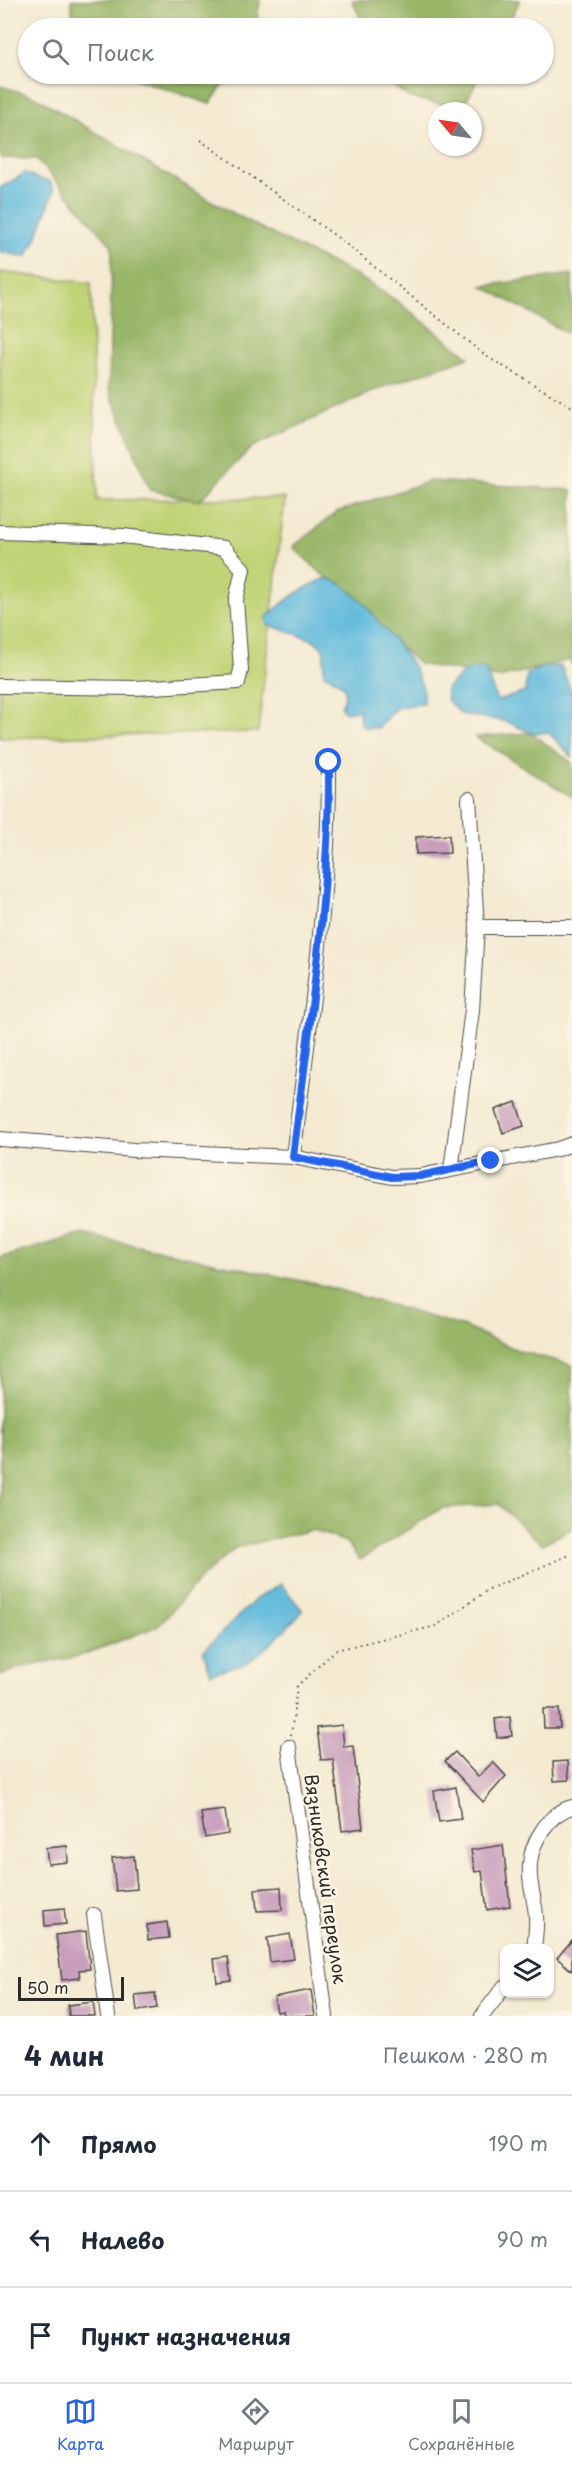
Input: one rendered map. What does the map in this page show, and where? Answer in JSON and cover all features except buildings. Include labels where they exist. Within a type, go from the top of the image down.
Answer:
[{"type":"street","points":[[0,532],[123,536],[224,548],[243,569],[236,600],[241,670],[238,682],[136,688],[0,686]]},
{"type":"street","points":[[293,1157],[322,926],[329,810],[329,762]]},
{"type":"street","points":[[451,1170],[472,1010],[477,927],[470,799]]},
{"type":"street","points":[[477,927],[572,927]]},
{"type":"street","points":[[0,1139],[134,1150],[293,1157],[392,1177],[420,1176],[558,1149],[572,1144]]},
{"type":"street","name":"Вязниковский переулок","points":[[289,1747],[326,2016]]},
{"type":"street","points":[[534,1944],[536,1913],[530,1864],[535,1845],[545,1827],[554,1818],[572,1807]]},
{"type":"street","points":[[94,1915],[108,2016]]},
{"type":"street","points":[[482,2016],[500,1992]]},
{"type":"path","points":[[200,140],[337,237],[486,356],[572,407]]},
{"type":"path","points":[[289,1747],[297,1686],[336,1650],[436,1626],[489,1589],[572,1554]]},
{"type":"green space","points":[[71,0],[260,0],[257,18],[73,18]]},
{"type":"green space","points":[[352,0],[520,0],[511,18],[360,18]]},
{"type":"green space","points":[[151,84],[223,84],[210,104]]},
{"type":"green space","points":[[390,84],[475,84],[465,102],[431,102],[410,98]]},
{"type":"green space","points":[[0,86],[34,96],[206,198],[270,233],[354,274],[397,301],[469,357],[380,388],[252,447],[199,501],[150,490],[109,390],[112,246],[37,159],[0,158]]},
{"type":"green space","points":[[0,272],[91,283],[97,500],[285,498],[258,732],[0,738]]},
{"type":"green space","points":[[572,274],[572,336],[482,286]]},
{"type":"green space","points":[[430,481],[572,490],[572,664],[569,660],[499,678],[419,664],[293,547],[337,512]]},
{"type":"green space","points":[[531,733],[572,763],[572,797],[475,737]]},
{"type":"green space","points":[[82,1234],[325,1286],[464,1327],[520,1351],[572,1365],[572,1529],[542,1544],[498,1504],[442,1508],[360,1560],[346,1542],[312,1530],[237,1547],[203,1576],[158,1626],[80,1656],[18,1668],[0,1676],[0,1258]]},
{"type":"water","points":[[25,173],[50,181],[54,191],[37,237],[26,257],[0,252],[0,188]]},
{"type":"water","points":[[327,578],[340,583],[363,602],[402,650],[415,669],[423,689],[423,703],[396,708],[378,728],[366,728],[360,723],[359,710],[344,712],[341,707],[345,690],[341,683],[324,674],[324,650],[314,640],[268,625],[266,618],[280,605],[302,590]]},
{"type":"water","points":[[561,666],[572,694],[572,757],[549,733],[531,733],[508,722],[461,714],[447,700],[446,689],[466,670],[485,668],[497,701],[525,692],[527,674],[543,667]]},
{"type":"water","points":[[281,1584],[303,1611],[273,1642],[249,1662],[211,1673],[203,1651],[257,1598]]},
{"type":"route","points":[[329,762],[329,810],[322,926],[293,1157],[392,1177],[420,1176],[491,1161]]}]
